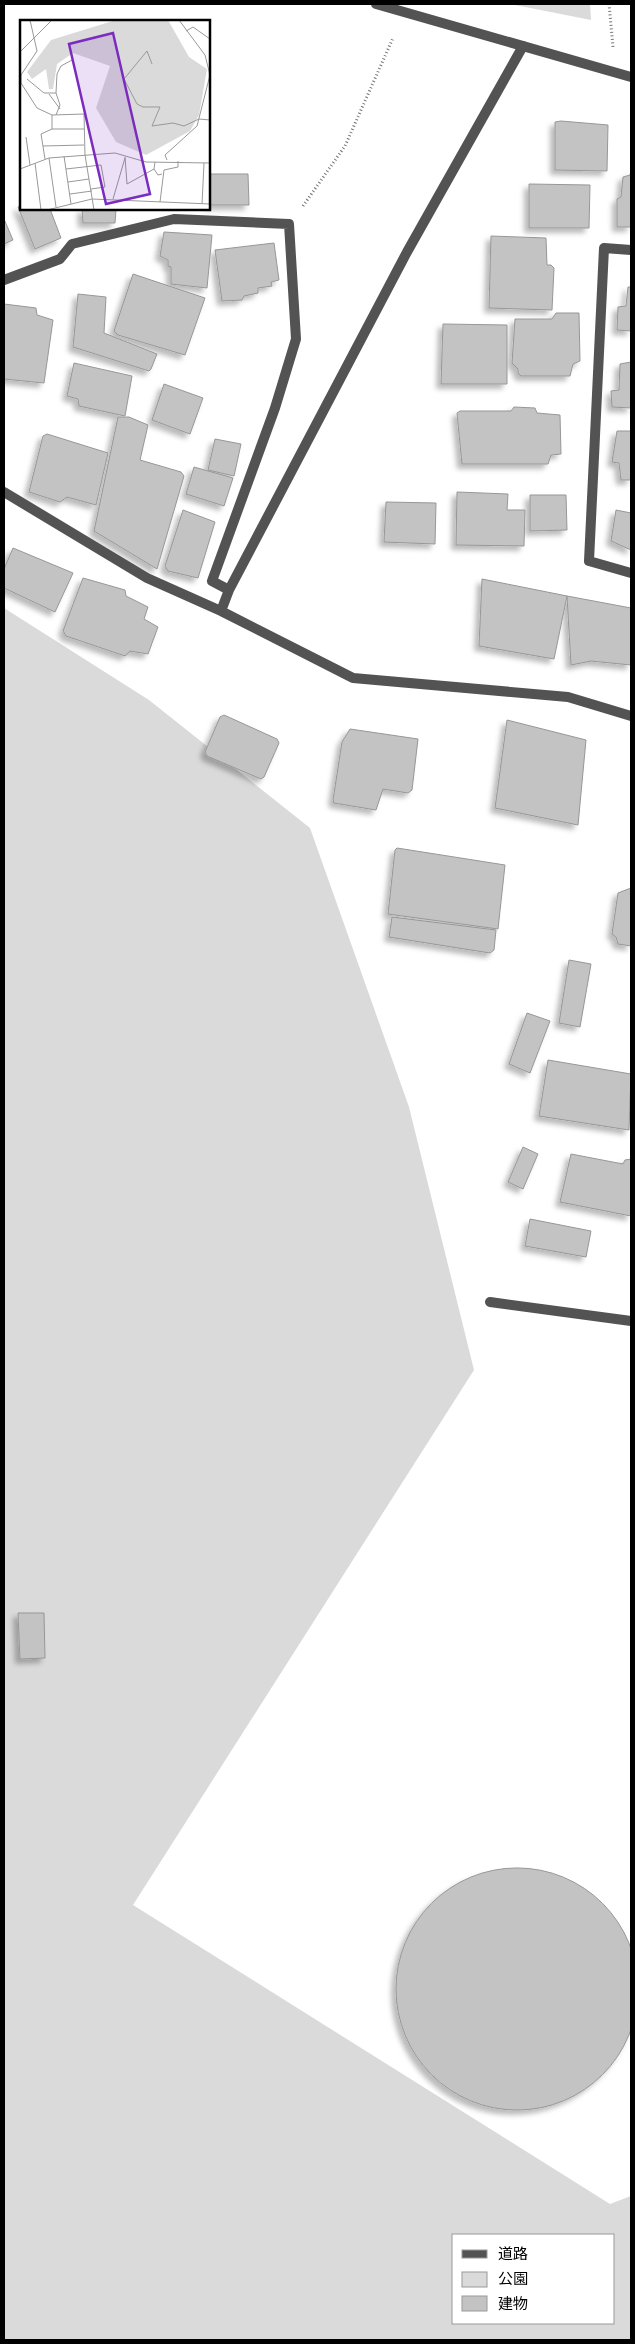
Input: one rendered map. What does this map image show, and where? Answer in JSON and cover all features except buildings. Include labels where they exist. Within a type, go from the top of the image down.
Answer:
[{"type":"street","points":[[376,4],[631,76]]},
{"type":"street","points":[[220,611],[229,590],[407,252],[523,46]]},
{"type":"street","points":[[4,280],[60,259],[72,244],[174,219],[290,224],[296,339],[275,408],[212,581],[229,590]]},
{"type":"street","points":[[631,250],[604,248],[589,561],[631,573]]},
{"type":"street","points":[[4,492],[147,578],[220,611],[353,678],[568,697],[631,716]]},
{"type":"street","points":[[490,1302],[631,1321]]},
{"type":"path","points":[[609,4],[614,70]]},
{"type":"path","points":[[290,224],[345,146],[393,38]]},
{"type":"green space","points":[[510,4],[590,4],[591,20]]},
{"type":"green space","points":[[4,608],[149,700],[310,828],[409,1107],[474,1370],[133,1905],[610,2204],[631,2196],[631,2340],[4,2340]]}]
